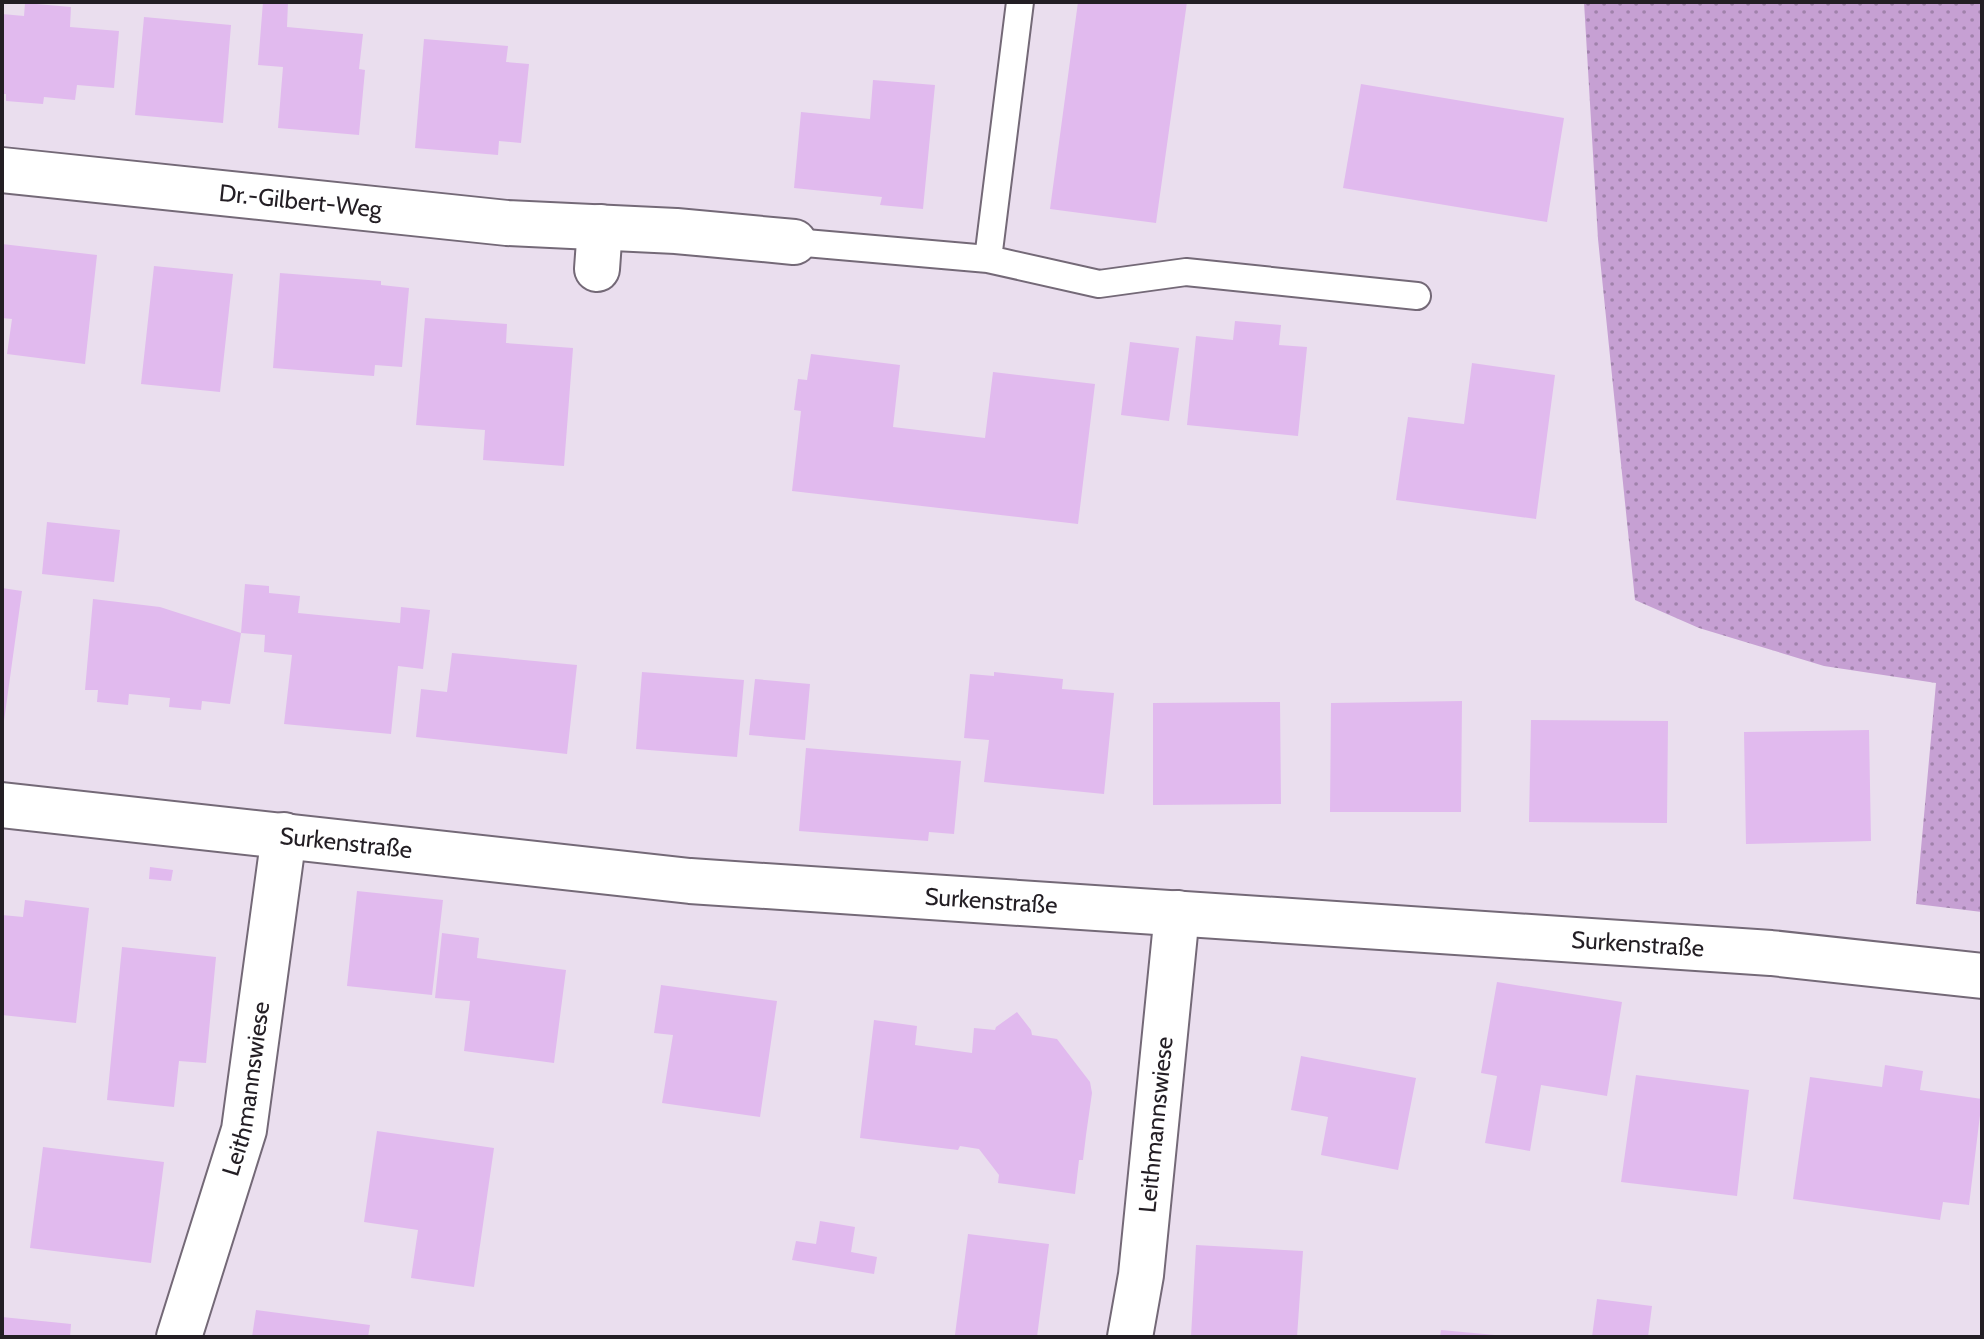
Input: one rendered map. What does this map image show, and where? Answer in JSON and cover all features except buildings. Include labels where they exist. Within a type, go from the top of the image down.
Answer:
[{"type":"street","name":"Dr.-Gilbert-Weg","points":[[2,170],[507,223],[599,248],[676,231],[794,242]]},
{"type":"street","name":"Surkenstraße","points":[[2,805],[690,881],[1771,953],[1982,976]]},
{"type":"street","name":"Leithmannswiese","points":[[179,1337],[244,1130],[284,835]]},
{"type":"street","name":"Leithmannswiese","points":[[1130,1337],[1141,1275],[1177,913]]},
{"type":"lane","points":[[988,259],[1020,2]]},
{"type":"lane","points":[[794,242],[988,259],[1099,284],[1186,272],[1417,296]]},
{"type":"shaded area","points":[[1584,2],[1982,2],[1982,912],[1916,904],[1936,683],[1824,666],[1699,628],[1635,600],[1598,239]]}]
